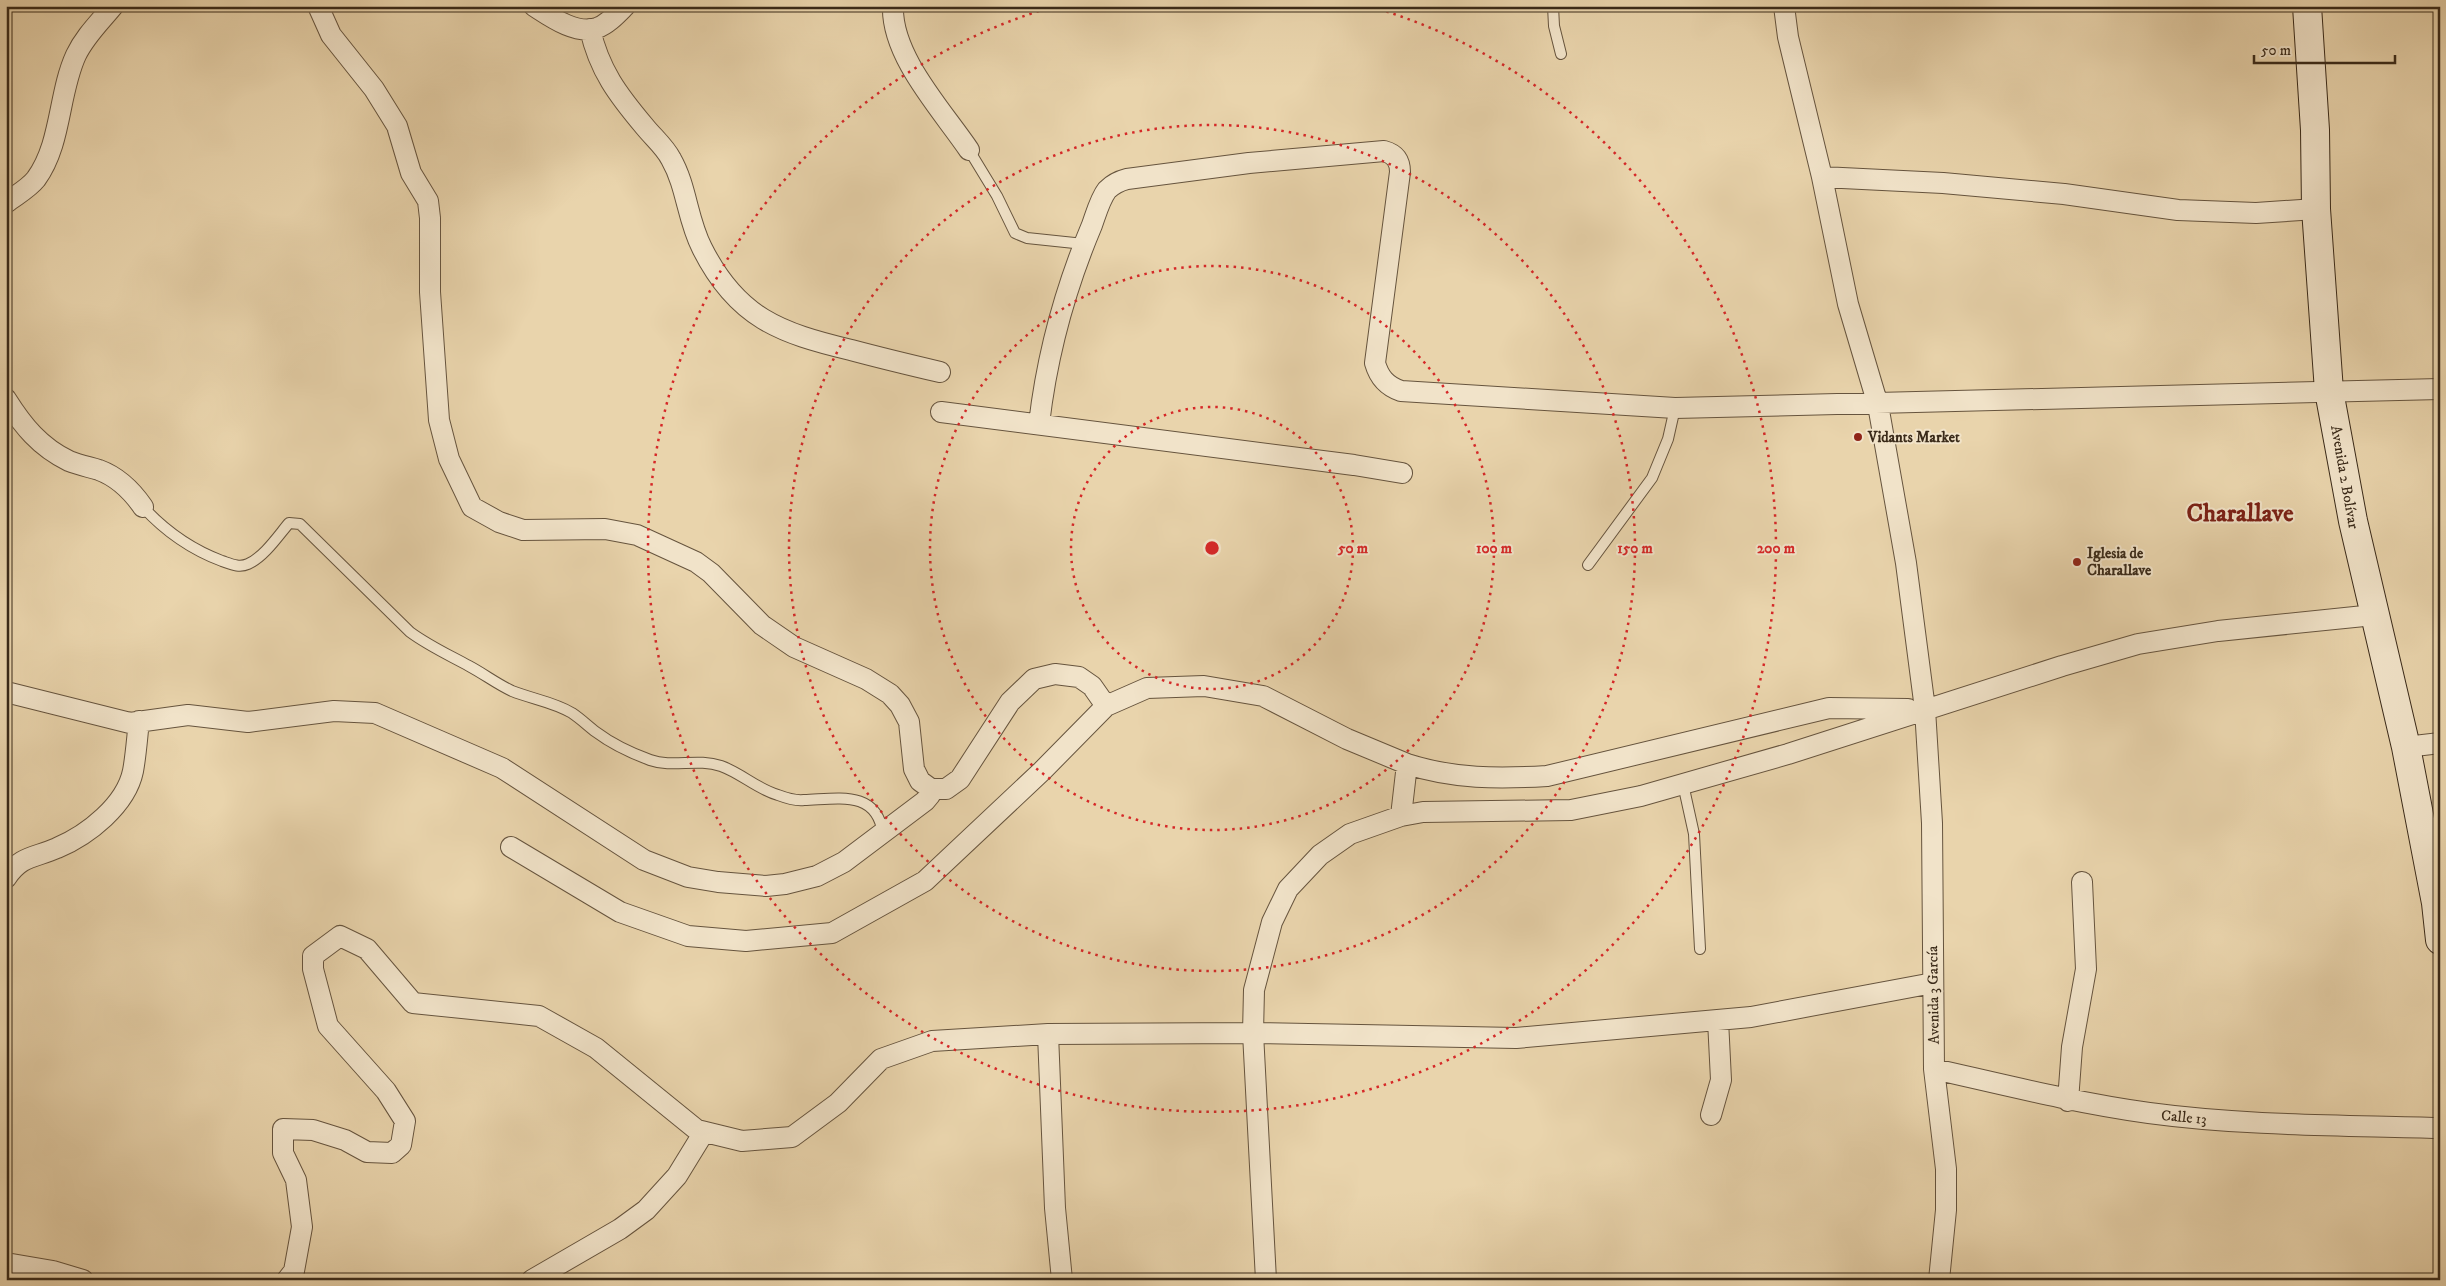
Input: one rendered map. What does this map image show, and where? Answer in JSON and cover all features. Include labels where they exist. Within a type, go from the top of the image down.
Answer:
[{"type":"street","points":[[6,203],[27,188],[42,170],[55,136],[76,56],[92,28],[113,6]]},
{"type":"street","points":[[318,6],[331,35],[374,89],[397,126],[411,173],[428,201],[430,218],[430,292],[439,420],[449,459],[472,507],[499,522],[522,530],[597,528],[636,535],[696,562],[711,573],[762,625],[794,647],[866,679],[890,694],[900,705],[909,722],[914,769],[920,782],[931,789],[946,789],[960,779],[1010,702],[1034,680],[1055,674],[1079,677],[1092,686],[1106,706]]},
{"type":"street","points":[[534,6],[557,21],[581,28],[596,28],[609,21],[625,6]]},
{"type":"street","points":[[893,6],[896,36],[906,58],[969,150]]},
{"type":"street","name":"Avenida 3 García","points":[[1784,6],[1788,37],[1822,177],[1848,304],[1878,405],[1906,562],[1925,709],[1932,823],[1934,1069],[1946,1168],[1946,1210],[1939,1280]]},
{"type":"street","name":"Avenida 2 Bolívar","points":[[2307,6],[2315,130],[2316,210],[2330,391],[2353,521],[2406,747],[2438,904],[2440,940]]},
{"type":"street","points":[[590,28],[594,47],[604,73],[670,157],[682,183],[697,239],[714,270],[736,298],[761,319],[790,334],[940,372]]},
{"type":"street","points":[[1039,424],[1056,329],[1084,244],[1105,192],[1119,181],[1248,163],[1326,155],[1389,153],[1398,160],[1400,172],[1375,353],[1377,372],[1387,384],[1401,391],[1676,408],[1878,405],[2440,389]]},
{"type":"street","points":[[1822,177],[1943,183],[2055,193],[2178,210],[2256,214],[2316,210]]},
{"type":"street","points":[[6,399],[23,427],[45,446],[70,461],[110,476],[130,490],[144,507]]},
{"type":"street","points":[[941,412],[1354,465],[1402,473]]},
{"type":"street","points":[[1266,1280],[1252,1034],[1256,982],[1272,922],[1288,889],[1320,855],[1350,834],[1401,816],[1445,811],[1571,810],[1641,796],[1788,754],[1925,709],[2138,644],[2218,631],[2374,615]]},
{"type":"street","points":[[511,847],[620,912],[688,936],[746,941],[832,933],[925,881],[1042,771],[1106,706],[1147,688],[1204,686],[1263,696],[1347,739],[1407,764],[1439,774],[1504,779],[1547,776],[1829,708],[1925,709]]},
{"type":"street","points":[[6,692],[86,714],[130,722],[188,715],[248,722],[334,711],[375,714],[502,768],[644,860],[688,877],[718,882],[766,886],[802,880],[830,869],[883,834],[925,801],[930,795],[931,789]]},
{"type":"street","points":[[6,878],[14,866],[31,855],[45,853],[69,842],[97,823],[117,804],[133,772],[140,721]]},
{"type":"street","points":[[2406,747],[2440,743]]},
{"type":"street","points":[[1401,816],[1407,764]]},
{"type":"street","points":[[2068,1101],[2072,1047],[2086,969],[2082,882]]},
{"type":"street","points":[[288,1280],[294,1270],[302,1227],[296,1180],[283,1153],[283,1129],[313,1130],[345,1140],[366,1152],[392,1153],[401,1146],[404,1132],[405,1121],[386,1091],[328,1026],[313,969],[313,956],[340,936],[366,949],[413,1003],[539,1016],[596,1048],[697,1130],[742,1141],[792,1137],[838,1103],[881,1059],[932,1041],[1048,1034],[1252,1034],[1516,1038],[1751,1017],[1932,983]]},
{"type":"street","points":[[1711,1115],[1721,1080],[1718,1020]]},
{"type":"street","points":[[1048,1034],[1054,1208],[1062,1280]]},
{"type":"street","name":"Calle 13","points":[[1934,1069],[2068,1101],[2150,1113],[2223,1120],[2440,1128]]},
{"type":"street","points":[[532,1280],[620,1229],[646,1210],[677,1176],[704,1132]]},
{"type":"street","points":[[6,1262],[53,1271],[83,1280]]},
{"type":"lane","points":[[1553,6],[1554,26],[1561,54]]},
{"type":"lane","points":[[969,150],[993,188],[1015,232],[1027,238],[1084,244]]},
{"type":"lane","points":[[1588,565],[1652,478],[1668,439],[1676,408]]},
{"type":"lane","points":[[144,507],[165,529],[185,544],[209,556],[237,566],[244,565],[255,559],[289,523],[300,524],[410,632],[428,645],[489,679],[534,700],[560,707],[616,745],[653,761],[668,764],[694,762],[722,766],[764,790],[790,799],[804,800],[834,797],[858,801],[872,810],[878,817],[883,834]]},
{"type":"lane","points":[[1683,784],[1694,834],[1700,949]]},
{"type":"place","name":"Vidants Market","points":[[1858,437]]},
{"type":"place","name":"Iglesia de Charallave","points":[[2077,562]]},
{"type":"district","name":"Charallave","points":[[2240,512]]}]
